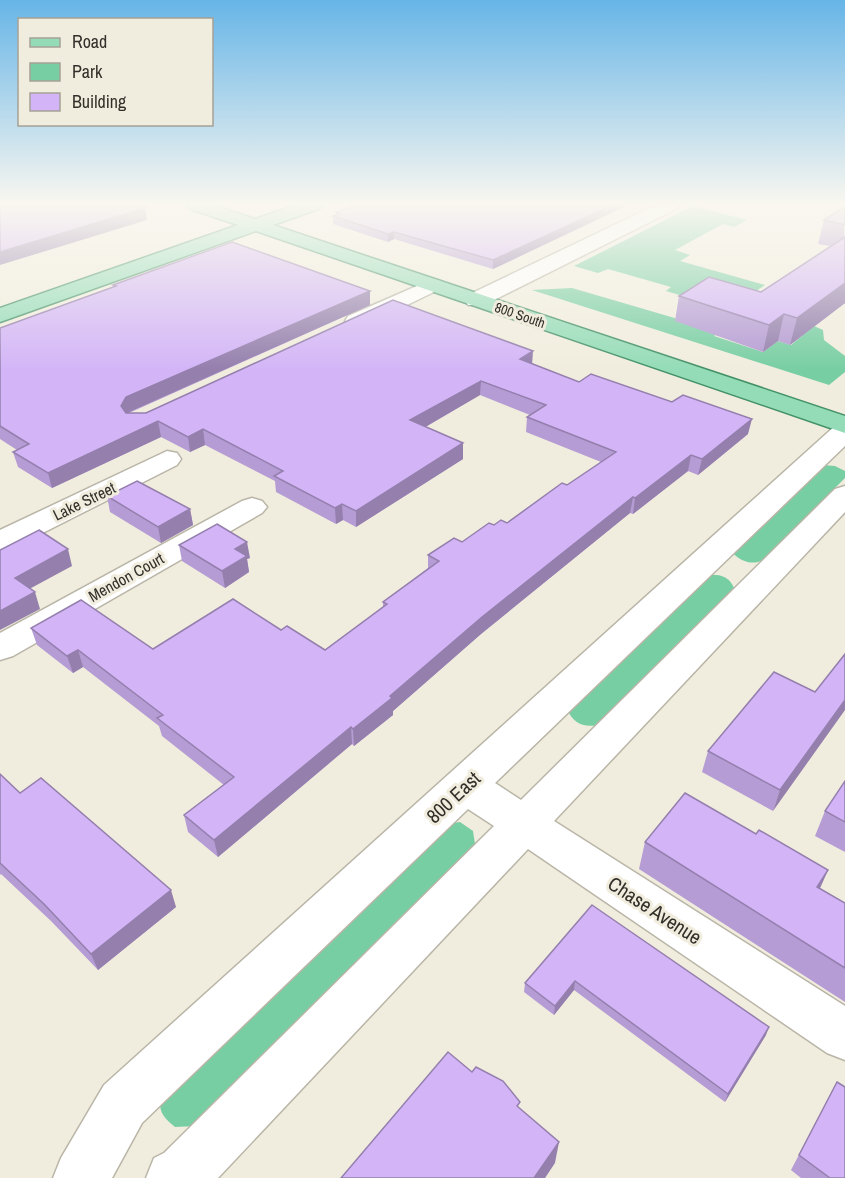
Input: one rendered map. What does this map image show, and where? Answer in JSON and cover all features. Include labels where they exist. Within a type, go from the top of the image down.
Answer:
[{"type":"main road","points":[[0,315],[156,260]]},
{"type":"main road","name":"800 South","points":[[359,260],[845,425]]},
{"type":"street","points":[[476,300],[558,260]]},
{"type":"street","points":[[333,331],[433,285]]},
{"type":"street","name":"800 East","points":[[81,1178],[123,1104],[845,432]]},
{"type":"street","name":"Lake Street","points":[[0,542],[167,459]]},
{"type":"street","points":[[174,1178],[184,1173],[845,495]]},
{"type":"street","name":"Mendon Court","points":[[0,648],[252,507]]},
{"type":"street","points":[[711,556],[763,579]]},
{"type":"street","name":"Chase Avenue","points":[[465,785],[845,1035]]},
{"type":"green space","points":[[586,260],[682,260],[680,261],[765,285],[739,302],[710,304],[666,291],[671,287],[608,269],[598,273],[574,266]]},
{"type":"green space","points":[[572,288],[678,319],[716,334],[714,336],[763,352],[778,341],[791,345],[814,326],[823,330],[824,340],[845,356],[845,372],[829,385],[532,290]]},
{"type":"green space","points":[[823,465],[835,466],[845,471],[845,478],[763,560],[750,562],[734,555],[731,551]]},
{"type":"green space","points":[[708,575],[726,578],[732,584],[733,591],[598,725],[588,726],[575,721],[567,709]]},
{"type":"green space","points":[[460,822],[473,831],[475,844],[473,852],[197,1126],[175,1127],[168,1121],[161,1112],[160,1099],[453,823]]},
{"type":"building","points":[[182,260],[283,260],[370,291],[126,397],[121,406],[126,413],[146,413],[393,300],[533,351],[520,359],[579,382],[591,374],[672,402],[683,395],[752,419],[702,459],[691,455],[635,498],[633,497],[482,617],[390,696],[392,698],[353,729],[351,727],[214,840],[184,815],[234,777],[157,718],[163,715],[78,650],[67,656],[31,628],[81,600],[153,649],[233,599],[281,630],[287,626],[325,650],[387,604],[383,602],[439,561],[428,555],[454,538],[462,542],[489,523],[494,525],[501,520],[507,523],[562,483],[567,485],[616,452],[527,417],[546,405],[481,381],[410,420],[463,443],[356,511],[342,504],[335,508],[274,476],[283,471],[203,429],[188,437],[158,421],[48,473],[13,452],[29,444],[0,426],[0,328],[116,286],[113,285]]},
{"type":"building","points":[[810,260],[845,260],[845,283],[797,318],[784,314],[769,325],[679,296],[709,277],[761,292]]},
{"type":"building","points":[[137,481],[190,509],[158,527],[107,496]]},
{"type":"building","points":[[217,524],[247,542],[235,549],[247,556],[222,571],[179,545]]},
{"type":"building","points":[[39,530],[68,549],[15,578],[35,592],[0,611],[0,550]]},
{"type":"building","points":[[845,654],[845,700],[780,790],[708,751],[774,672],[815,692]]},
{"type":"building","points":[[0,774],[20,793],[41,778],[171,890],[91,954],[44,904],[0,863]]},
{"type":"building","points":[[845,781],[845,822],[825,811]]},
{"type":"building","points":[[685,793],[756,834],[759,830],[828,870],[817,887],[845,903],[845,968],[645,842]]},
{"type":"building","points":[[592,905],[769,1027],[728,1094],[575,981],[555,1006],[525,983]]},
{"type":"building","points":[[448,1052],[472,1072],[476,1067],[503,1081],[520,1102],[517,1106],[559,1142],[534,1178],[341,1178]]},
{"type":"building","points":[[837,1082],[845,1087],[845,1178],[830,1178],[799,1155]]}]
